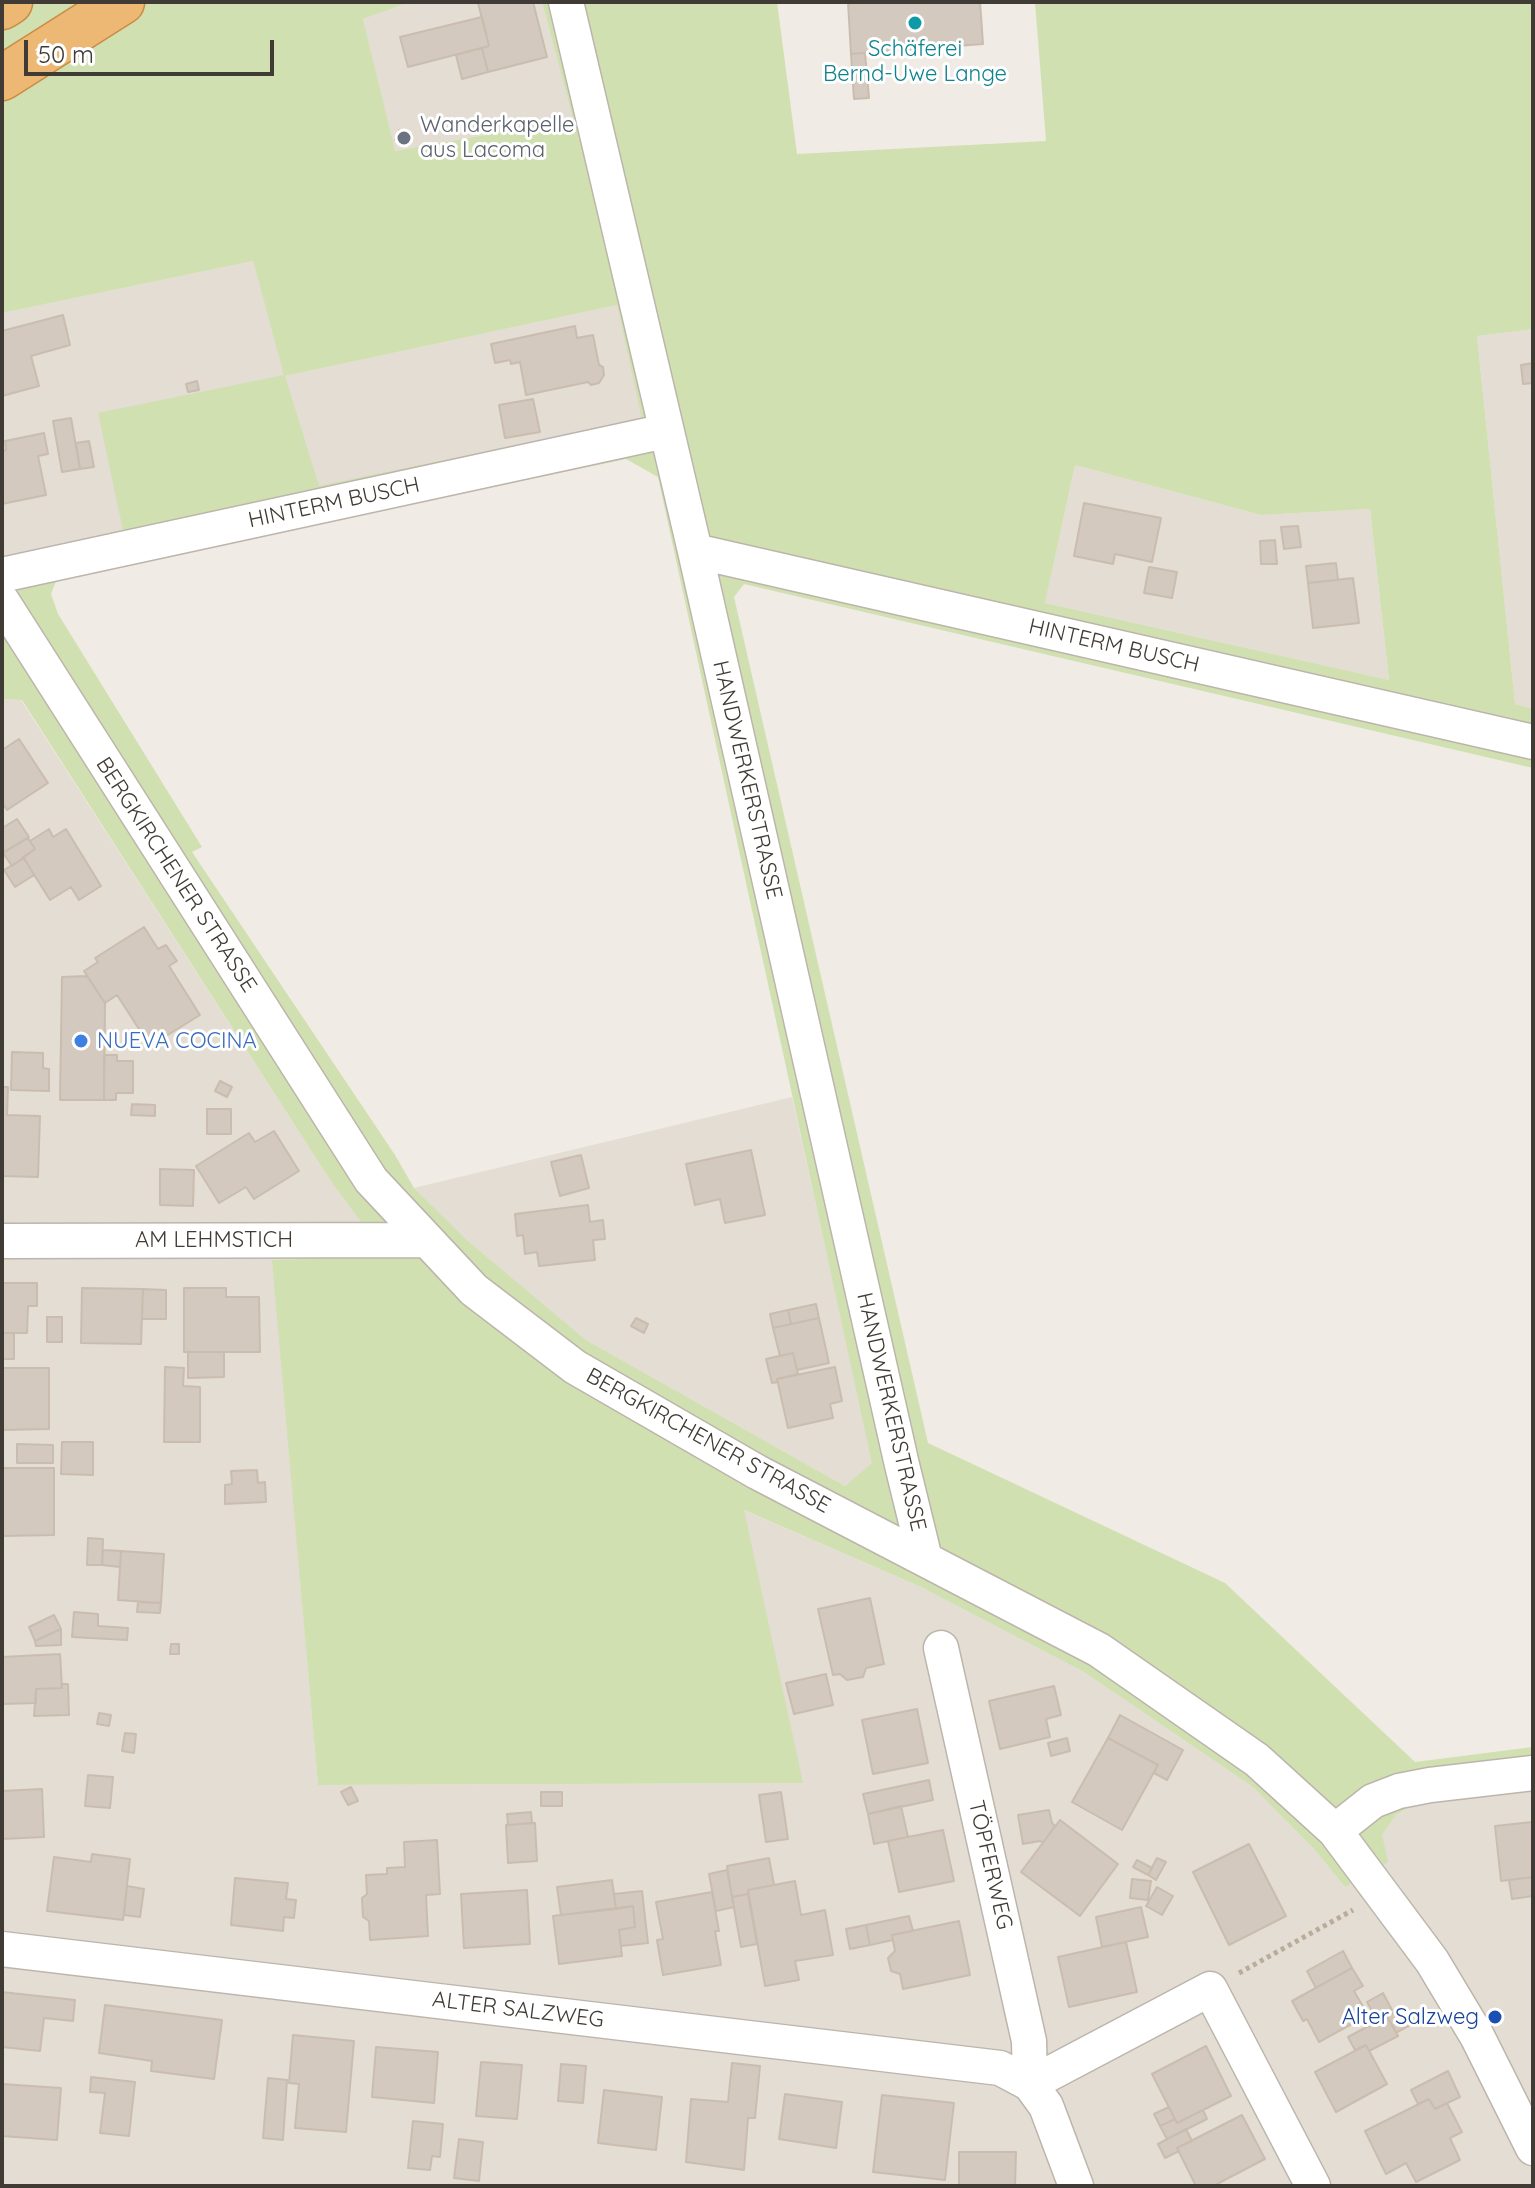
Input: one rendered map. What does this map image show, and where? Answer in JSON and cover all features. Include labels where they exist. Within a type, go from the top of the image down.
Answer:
[{"type":"highway","points":[[2,7],[10,2]]},
{"type":"highway","points":[[2,78],[122,2]]},
{"type":"street","name":"HANDWERKERSTRASSE","points":[[566,2],[925,1559]]},
{"type":"street","name":"HINTERM BUSCH","points":[[2,575],[666,431]]},
{"type":"street","name":"HINTERM BUSCH","points":[[695,551],[1533,742]]},
{"type":"street","name":"BERGKIRCHENER STRASSE","points":[[2,601],[15,652],[371,1180],[474,1290],[575,1367],[757,1472],[1099,1650],[1257,1760],[1335,1831],[1432,1961],[1470,2024],[1533,2148]]},
{"type":"street","name":"AM LEHMSTICH","points":[[2,1241],[427,1240]]},
{"type":"street","name":"TÖPFERWEG","points":[[941,1648],[1029,2041],[1030,2084]]},
{"type":"street","points":[[1335,1831],[1373,1801],[1399,1791],[1533,1773]]},
{"type":"street","name":"ALTER SALZWEG","points":[[2,1949],[1000,2068],[1030,2084]]},
{"type":"street","points":[[1076,2186],[1046,2106],[1030,2084],[1210,1989],[1313,2186]]},
{"type":"path","points":[[1210,1989],[1384,1895]]},
{"type":"shaded area","points":[[410,2],[542,2],[573,119],[394,151],[363,19]]},
{"type":"shaded area","points":[[253,261],[285,376],[617,305],[643,418],[319,487],[99,413],[124,530],[3,558],[2,313]]},
{"type":"shaded area","points":[[1533,329],[1533,709],[1515,704],[1477,336]]},
{"type":"shaded area","points":[[1075,465],[1261,515],[1370,509],[1389,680],[1045,603]]},
{"type":"shaded area","points":[[2,699],[21,700],[330,1180],[387,1257],[273,1260],[318,1785],[802,1783],[743,1510],[921,1587],[1084,1672],[1253,1787],[1315,1850],[1345,1887],[1396,1815],[1416,1803],[1533,1789],[1533,2186],[2,2186]]},
{"type":"shaded area","points":[[792,1097],[873,1463],[845,1486],[586,1340],[468,1241],[414,1188]]},
{"type":"green space","points":[[2,2],[410,2],[363,19],[395,151],[573,119],[542,2],[777,2],[797,154],[1046,141],[1035,2],[1533,2],[1533,329],[1477,336],[1515,704],[1533,709],[1533,768],[744,584],[734,597],[928,1443],[1225,1583],[1415,1762],[1533,1747],[1533,1789],[1416,1803],[1396,1815],[1382,1835],[1388,1862],[1345,1887],[1315,1850],[1253,1787],[1084,1672],[921,1587],[744,1510],[803,1783],[318,1785],[272,1260],[386,1256],[330,1180],[22,700],[2,699],[2,557],[123,530],[98,413],[284,375],[253,261],[2,313]],"holes":[[[617,305],[642,419],[319,486],[285,376]],[[626,459],[658,477],[872,1463],[845,1486],[586,1340],[468,1241],[414,1188],[192,852],[202,847],[58,614],[51,594],[57,578]],[[1075,465],[1261,515],[1370,509],[1389,680],[1045,603]]]},
{"type":"building","points":[[533,2],[547,57],[488,72],[482,48],[489,46],[478,3]]},
{"type":"building","name":"Schäferei Bernd-Uwe Lange","points":[[848,2],[980,2],[983,44],[851,54]]},
{"type":"building","points":[[482,17],[489,46],[408,67],[400,37]]},
{"type":"building","points":[[482,48],[488,72],[462,79],[456,55]]},
{"type":"building","points":[[865,53],[869,98],[854,99],[851,54]]},
{"type":"building","name":"Wanderkapelle aus Lacoma","points":[[399,130],[412,135],[409,145],[395,140]]},
{"type":"building","points":[[63,315],[70,345],[31,356],[39,386],[2,396],[2,331]]},
{"type":"building","points":[[575,326],[577,338],[593,335],[604,375],[599,383],[591,385],[588,382],[526,395],[520,362],[495,363],[491,344]]},
{"type":"building","points":[[1533,363],[1533,383],[1523,384],[1521,365]]},
{"type":"building","points":[[197,381],[199,390],[188,392],[186,384]]},
{"type":"building","points":[[533,399],[540,432],[505,438],[499,405]]},
{"type":"building","points":[[71,418],[80,469],[62,472],[53,421]]},
{"type":"building","points":[[44,433],[48,454],[38,456],[46,495],[2,504],[2,451],[6,450],[5,441]]},
{"type":"building","points":[[89,441],[94,467],[80,469],[76,443]]},
{"type":"building","points":[[1084,503],[1161,518],[1152,562],[1115,554],[1113,564],[1074,556]]},
{"type":"building","points":[[1298,526],[1301,547],[1284,549],[1281,527]]},
{"type":"building","points":[[1275,540],[1277,564],[1261,564],[1260,541]]},
{"type":"building","points":[[1336,563],[1338,580],[1308,583],[1306,566]]},
{"type":"building","points":[[1149,567],[1177,572],[1172,598],[1144,593]]},
{"type":"building","points":[[1353,578],[1359,623],[1313,628],[1308,583]]},
{"type":"building","points":[[19,739],[48,783],[7,810],[2,802],[2,750]]},
{"type":"building","points":[[17,819],[29,837],[2,853],[2,828]]},
{"type":"building","points":[[49,829],[53,837],[66,829],[101,886],[79,900],[71,887],[50,900],[23,857],[35,849],[30,841]]},
{"type":"building","points":[[28,838],[35,849],[12,866],[3,853]]},
{"type":"building","points":[[24,858],[34,875],[15,887],[4,870]]},
{"type":"building","points":[[144,927],[158,949],[166,945],[177,961],[169,966],[200,1015],[150,1046],[117,995],[105,1003],[84,971],[98,962],[95,958]]},
{"type":"building","points":[[87,976],[105,1003],[104,1100],[60,1100],[62,977]]},
{"type":"building","points":[[12,1052],[43,1053],[43,1068],[49,1069],[49,1091],[11,1090]]},
{"type":"building","points":[[104,1055],[117,1055],[117,1061],[133,1061],[133,1093],[116,1093],[116,1100],[104,1100]]},
{"type":"building","points":[[220,1081],[232,1087],[227,1097],[215,1091]]},
{"type":"building","points":[[2,1087],[8,1087],[7,1115],[40,1116],[38,1177],[2,1176]]},
{"type":"building","points":[[132,1104],[155,1105],[155,1116],[131,1115]]},
{"type":"building","points":[[207,1109],[231,1109],[231,1134],[207,1134]]},
{"type":"building","points":[[274,1131],[299,1171],[254,1199],[246,1187],[219,1203],[196,1166],[249,1133],[255,1142]]},
{"type":"building","points":[[751,1150],[765,1215],[725,1223],[720,1199],[695,1205],[686,1164]]},
{"type":"building","points":[[581,1155],[589,1188],[560,1196],[551,1162]]},
{"type":"building","points":[[160,1169],[194,1170],[193,1206],[160,1205]]},
{"type":"building","points":[[588,1205],[590,1222],[603,1220],[605,1239],[593,1240],[595,1260],[539,1266],[537,1252],[525,1254],[523,1235],[517,1236],[515,1214]]},
{"type":"building","points":[[2,1283],[37,1283],[37,1306],[28,1306],[27,1333],[2,1333]]},
{"type":"building","points":[[82,1288],[143,1289],[141,1344],[81,1343]]},
{"type":"building","points":[[184,1288],[226,1288],[226,1297],[259,1297],[260,1352],[184,1352]]},
{"type":"building","points":[[143,1289],[166,1290],[166,1319],[142,1319]]},
{"type":"building","points":[[816,1304],[819,1318],[791,1324],[788,1310]]},
{"type":"building","points":[[788,1310],[791,1324],[773,1328],[770,1314]]},
{"type":"building","points":[[47,1317],[62,1317],[62,1342],[47,1342]]},
{"type":"building","points":[[636,1318],[648,1324],[644,1333],[631,1326]]},
{"type":"building","points":[[819,1318],[829,1363],[797,1370],[793,1353],[780,1356],[773,1328]]},
{"type":"building","points":[[2,1333],[14,1333],[14,1359],[2,1359]]},
{"type":"building","points":[[188,1352],[224,1352],[224,1377],[188,1378]]},
{"type":"building","points":[[793,1353],[798,1374],[772,1383],[766,1359]]},
{"type":"building","points":[[165,1367],[184,1368],[183,1386],[200,1387],[200,1442],[164,1442]]},
{"type":"building","points":[[835,1367],[842,1401],[830,1404],[833,1418],[788,1428],[777,1379]]},
{"type":"building","points":[[2,1368],[49,1368],[49,1429],[2,1430]]},
{"type":"building","points":[[62,1442],[93,1442],[93,1475],[61,1474]]},
{"type":"building","points":[[17,1444],[53,1445],[53,1463],[17,1463]]},
{"type":"building","points":[[2,1468],[54,1468],[54,1535],[2,1536]]},
{"type":"building","points":[[257,1470],[258,1483],[265,1482],[266,1502],[225,1504],[225,1485],[232,1484],[231,1471]]},
{"type":"building","points":[[88,1538],[103,1539],[102,1565],[87,1565]]},
{"type":"building","points":[[103,1550],[121,1551],[120,1567],[102,1565]]},
{"type":"building","points":[[121,1551],[164,1554],[161,1603],[118,1600]]},
{"type":"building","points":[[870,1598],[884,1664],[866,1668],[863,1677],[847,1680],[840,1674],[833,1675],[818,1609]]},
{"type":"building","points":[[138,1602],[161,1603],[160,1613],[137,1612]]},
{"type":"building","points":[[74,1612],[98,1614],[98,1626],[128,1628],[127,1640],[72,1637]]},
{"type":"building","points":[[54,1615],[61,1629],[35,1641],[29,1627]]},
{"type":"building","points":[[61,1629],[61,1645],[36,1646],[35,1641]]},
{"type":"building","points":[[171,1644],[179,1644],[179,1654],[170,1654]]},
{"type":"building","points":[[60,1654],[62,1688],[36,1689],[36,1703],[2,1704],[2,1657]]},
{"type":"building","points":[[826,1674],[833,1705],[794,1714],[786,1683]]},
{"type":"building","points":[[61,1684],[68,1684],[69,1715],[34,1716],[36,1689],[62,1688]]},
{"type":"building","points":[[1054,1686],[1061,1715],[1046,1719],[1050,1737],[1000,1749],[989,1701]]},
{"type":"building","points":[[917,1709],[928,1763],[873,1774],[862,1720]]},
{"type":"building","points":[[99,1713],[111,1715],[109,1726],[97,1724]]},
{"type":"building","points":[[1120,1715],[1183,1750],[1167,1780],[1154,1773],[1158,1765],[1108,1738]]},
{"type":"building","points":[[125,1733],[136,1734],[134,1753],[122,1751]]},
{"type":"building","points":[[1067,1738],[1070,1751],[1051,1756],[1048,1743]]},
{"type":"building","points":[[1108,1738],[1158,1765],[1122,1830],[1072,1802]]},
{"type":"building","points":[[88,1775],[113,1777],[110,1808],[85,1806]]},
{"type":"building","points":[[929,1780],[933,1800],[868,1814],[863,1794]]},
{"type":"building","points":[[351,1787],[358,1801],[348,1805],[341,1792]]},
{"type":"building","points":[[42,1789],[44,1837],[2,1839],[2,1791]]},
{"type":"building","points":[[541,1792],[562,1792],[562,1806],[541,1806]]},
{"type":"building","points":[[781,1792],[788,1839],[766,1842],[759,1795]]},
{"type":"building","points":[[901,1806],[908,1837],[874,1844],[868,1814]]},
{"type":"building","points":[[1049,1810],[1055,1826],[1043,1843],[1023,1844],[1018,1815]]},
{"type":"building","points":[[531,1812],[532,1823],[508,1825],[507,1814]]},
{"type":"building","points":[[1060,1820],[1118,1864],[1080,1916],[1021,1872]]},
{"type":"building","points":[[1533,1822],[1533,1877],[1501,1881],[1495,1826]]},
{"type":"building","points":[[535,1823],[537,1861],[508,1863],[506,1825]]},
{"type":"building","points":[[943,1830],[954,1881],[899,1892],[888,1841]]},
{"type":"building","points":[[437,1840],[440,1894],[426,1895],[428,1936],[370,1940],[369,1921],[363,1917],[366,1875],[387,1874],[387,1868],[405,1867],[404,1842]]},
{"type":"building","points":[[1249,1844],[1286,1916],[1229,1945],[1193,1872]]},
{"type":"building","points":[[92,1854],[130,1859],[123,1920],[47,1911],[54,1857],[91,1862]]},
{"type":"building","points":[[769,1858],[774,1885],[732,1897],[727,1866]]},
{"type":"building","points":[[1157,1858],[1166,1862],[1156,1880],[1148,1875]]},
{"type":"building","points":[[1137,1860],[1152,1868],[1148,1875],[1133,1867]]},
{"type":"building","points":[[727,1870],[734,1907],[716,1911],[709,1874]]},
{"type":"building","points":[[1533,1877],[1533,1896],[1512,1899],[1509,1880]]},
{"type":"building","points":[[235,1878],[288,1883],[286,1899],[296,1900],[294,1918],[284,1917],[283,1931],[231,1925]]},
{"type":"building","points":[[1132,1879],[1151,1881],[1148,1900],[1130,1898]]},
{"type":"building","points":[[612,1880],[616,1909],[561,1915],[557,1887]]},
{"type":"building","points":[[795,1881],[801,1915],[825,1910],[833,1955],[795,1961],[799,1980],[765,1986],[748,1890]]},
{"type":"building","points":[[127,1886],[144,1889],[140,1917],[124,1915]]},
{"type":"building","points":[[1157,1887],[1173,1896],[1162,1915],[1146,1906]]},
{"type":"building","points":[[527,1890],[530,1944],[464,1948],[461,1894]]},
{"type":"building","points":[[642,1891],[648,1943],[621,1946],[619,1930],[635,1927],[633,1906],[616,1909],[614,1894]]},
{"type":"building","points":[[712,1892],[721,1965],[663,1975],[657,1940],[663,1939],[656,1902]]},
{"type":"building","points":[[748,1894],[757,1944],[741,1947],[732,1897]]},
{"type":"building","points":[[633,1906],[635,1927],[619,1930],[622,1956],[559,1964],[553,1916]]},
{"type":"building","points":[[1141,1907],[1148,1937],[1102,1947],[1096,1917]]},
{"type":"building","points":[[909,1916],[913,1931],[892,1935],[893,1940],[870,1945],[866,1925]]},
{"type":"building","points":[[959,1921],[970,1975],[903,1989],[900,1974],[891,1971],[888,1958],[895,1951],[892,1935]]},
{"type":"building","points":[[866,1925],[870,1945],[850,1949],[846,1929]]},
{"type":"building","points":[[1126,1942],[1137,1992],[1069,2007],[1058,1957]]},
{"type":"building","points":[[1343,1951],[1352,1968],[1316,1988],[1307,1971]]},
{"type":"building","points":[[1352,1968],[1363,1986],[1354,1991],[1368,2015],[1319,2042],[1307,2019],[1303,2021],[1292,2001]]},
{"type":"building","points":[[2,1992],[75,2000],[73,2021],[44,2018],[40,2051],[2,2047]]},
{"type":"building","points":[[1383,1993],[1392,2010],[1376,2018],[1367,2002]]},
{"type":"building","points":[[105,2005],[222,2020],[214,2079],[151,2071],[152,2061],[99,2053]]},
{"type":"building","points":[[1405,2007],[1414,2023],[1396,2033],[1387,2016]]},
{"type":"building","points":[[1387,2016],[1398,2036],[1369,2051],[1366,2045],[1355,2050],[1348,2037]]},
{"type":"building","points":[[293,2035],[354,2041],[346,2132],[295,2128],[299,2084],[289,2083]]},
{"type":"building","points":[[1366,2045],[1387,2084],[1336,2112],[1315,2072]]},
{"type":"building","points":[[1206,2046],[1231,2096],[1177,2123],[1152,2074]]},
{"type":"building","points":[[376,2047],[438,2052],[434,2103],[372,2097]]},
{"type":"building","points":[[481,2062],[522,2065],[517,2119],[476,2116]]},
{"type":"building","points":[[732,2063],[760,2066],[755,2118],[748,2118],[744,2170],[686,2162],[691,2099],[728,2102]]},
{"type":"building","points":[[561,2064],[586,2066],[583,2103],[558,2101]]},
{"type":"building","points":[[1448,2071],[1460,2097],[1435,2109],[1429,2099],[1418,2104],[1411,2090]]},
{"type":"building","points":[[91,2077],[135,2082],[129,2136],[100,2133],[105,2093],[90,2092]]},
{"type":"building","points":[[268,2078],[287,2080],[283,2140],[263,2138]]},
{"type":"building","points":[[2,2084],[61,2088],[57,2140],[2,2136]]},
{"type":"building","points":[[604,2090],[662,2097],[656,2150],[598,2143]]},
{"type":"building","points":[[785,2094],[842,2102],[836,2148],[779,2139]]},
{"type":"building","points":[[882,2095],[954,2103],[945,2180],[873,2172]]},
{"type":"building","points":[[1429,2099],[1435,2109],[1447,2103],[1462,2132],[1450,2138],[1460,2160],[1416,2182],[1406,2163],[1386,2174],[1365,2131]]},
{"type":"building","points":[[1169,2107],[1175,2119],[1160,2126],[1154,2114]]},
{"type":"building","points":[[1203,2110],[1207,2119],[1167,2139],[1160,2126],[1175,2119],[1177,2123]]},
{"type":"building","points":[[1242,2115],[1265,2159],[1213,2186],[1196,2186],[1177,2148]]},
{"type":"building","points":[[413,2121],[443,2124],[440,2157],[432,2156],[430,2170],[408,2168]]},
{"type":"building","points":[[1186,2129],[1192,2141],[1165,2158],[1158,2144]]},
{"type":"building","points":[[459,2139],[483,2142],[479,2181],[454,2178]]},
{"type":"building","points":[[959,2152],[1016,2152],[1015,2186],[959,2186]]},
{"type":"place","name":"Schäferei Bernd-Uwe Lange","points":[[915,23]]},
{"type":"place","name":"Wanderkapelle aus Lacoma","points":[[404,138]]},
{"type":"place","name":"NUEVA COCINA","points":[[81,1041]]},
{"type":"place","name":"Alter Salzweg","points":[[1495,2017]]}]
